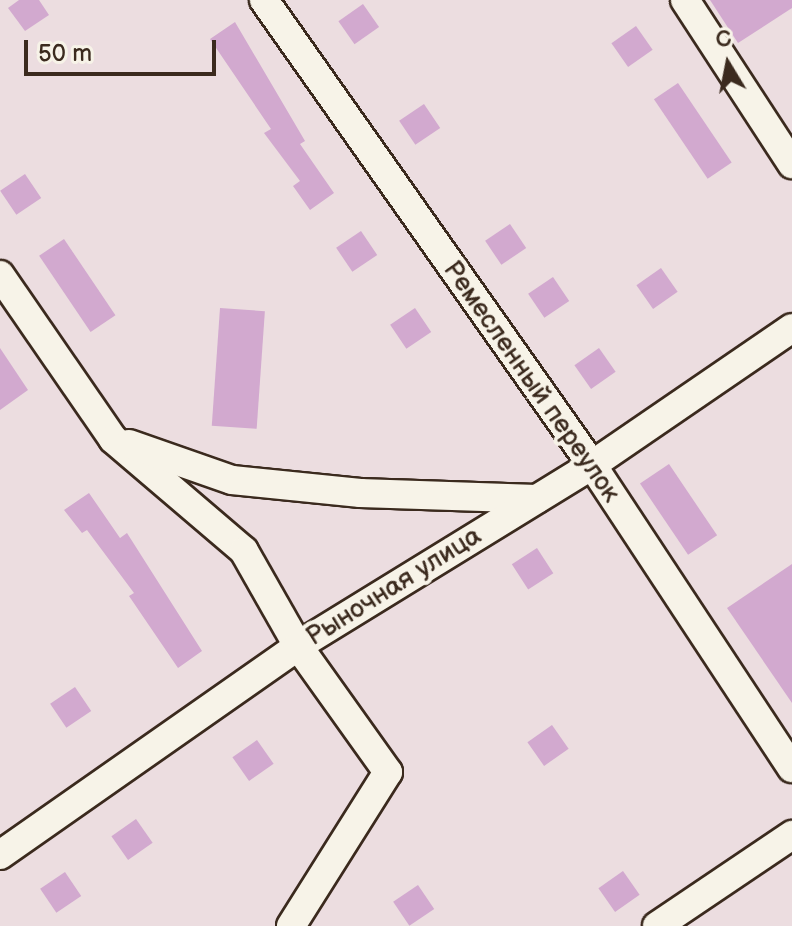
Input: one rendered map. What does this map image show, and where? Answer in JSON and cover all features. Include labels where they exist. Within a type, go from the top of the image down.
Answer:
[{"type":"street","name":"Ремесленный переулок","points":[[264,0],[592,465],[792,768]]},
{"type":"street","points":[[685,0],[792,164]]},
{"type":"street","points":[[0,275],[113,439],[244,551],[298,646],[388,772],[291,926]]},
{"type":"street","name":"Рыночная улица","points":[[0,855],[298,646],[592,465],[792,328]]},
{"type":"street","points":[[113,439],[232,480],[360,493],[537,499]]},
{"type":"street","points":[[657,926],[792,835]]},
{"type":"building","points":[[19,0],[39,0],[49,15],[25,31],[8,8]]},
{"type":"building","points":[[710,0],[792,0],[792,8],[738,43]]},
{"type":"building","points":[[363,4],[379,27],[354,44],[338,21]]},
{"type":"building","points":[[235,22],[305,141],[300,144],[334,193],[310,210],[293,186],[300,181],[264,133],[271,129],[210,39]]},
{"type":"building","points":[[636,26],[653,50],[628,67],[611,43]]},
{"type":"building","points":[[678,83],[732,163],[708,179],[654,99]]},
{"type":"building","points":[[424,104],[440,128],[415,145],[399,121]]},
{"type":"building","points":[[25,174],[41,198],[16,215],[0,191]]},
{"type":"building","points":[[510,224],[526,248],[501,265],[485,241]]},
{"type":"building","points":[[361,231],[377,255],[352,272],[336,248]]},
{"type":"building","points":[[64,239],[115,315],[91,332],[39,256]]},
{"type":"building","points":[[661,268],[678,292],[653,309],[636,285]]},
{"type":"building","points":[[553,277],[569,301],[544,318],[528,294]]},
{"type":"building","points":[[220,308],[265,311],[257,429],[212,426]]},
{"type":"building","points":[[415,308],[431,332],[406,349],[390,325]]},
{"type":"building","points":[[0,348],[28,390],[0,410]]},
{"type":"building","points":[[599,348],[616,372],[591,389],[574,365]]},
{"type":"building","points":[[669,464],[717,535],[688,555],[640,484]]},
{"type":"building","points":[[89,493],[120,538],[127,533],[202,651],[178,668],[129,596],[134,593],[87,530],[82,533],[64,510]]},
{"type":"building","points":[[537,548],[553,573],[528,589],[512,564]]},
{"type":"building","points":[[792,564],[792,703],[727,608]]},
{"type":"building","points":[[75,687],[91,711],[66,728],[50,704]]},
{"type":"building","points":[[552,725],[569,749],[544,766],[527,742]]},
{"type":"building","points":[[257,740],[274,764],[249,781],[232,757]]},
{"type":"building","points":[[136,819],[153,843],[128,860],[111,836]]},
{"type":"building","points":[[623,871],[640,895],[615,912],[598,888]]},
{"type":"building","points":[[65,872],[81,896],[56,913],[40,889]]},
{"type":"building","points":[[418,885],[434,909],[409,926],[393,902]]}]
